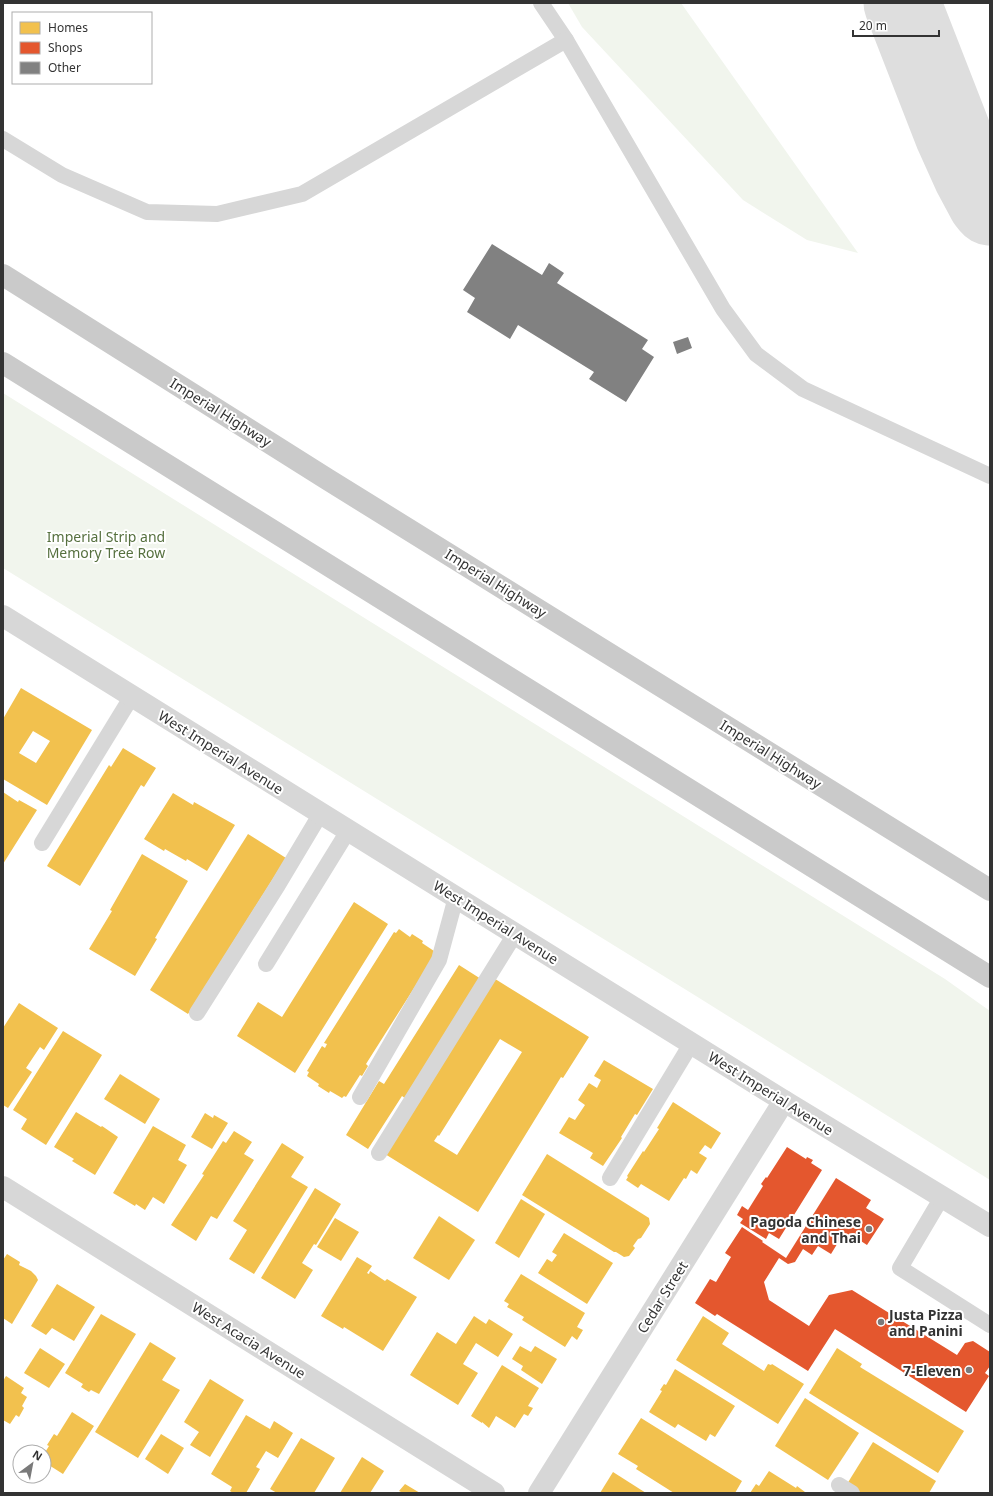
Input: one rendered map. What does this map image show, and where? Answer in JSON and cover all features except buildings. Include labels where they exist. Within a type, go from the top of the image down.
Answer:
[{"type":"main road","name":"Imperial Highway","points":[[3,275],[990,890]]},
{"type":"main road","points":[[3,363],[990,977]]},
{"type":"street","name":"West Imperial Avenue","points":[[3,616],[691,1044],[990,1226]]},
{"type":"street","name":"Cedar Street","points":[[539,1493],[784,1101]]},
{"type":"street","name":"West Acacia Avenue","points":[[3,1187],[494,1493]]},
{"type":"lane","points":[[541,3],[566,40],[723,309],[756,354],[803,389],[990,476]]},
{"type":"lane","points":[[3,139],[62,175],[146,212],[218,214],[302,194],[566,40]]},
{"type":"lane","points":[[42,843],[132,696]]},
{"type":"lane","points":[[197,1013],[274,892],[321,813]]},
{"type":"lane","points":[[266,964],[348,831]]},
{"type":"lane","points":[[360,1097],[439,960],[456,897]]},
{"type":"lane","points":[[379,1153],[515,934]]},
{"type":"lane","points":[[610,1178],[691,1044]]},
{"type":"lane","points":[[942,1197],[900,1268],[990,1325]]},
{"type":"green space","points":[[568,3],[681,3],[858,253],[807,240],[743,200],[582,27]]},
{"type":"green space","name":"Imperial Strip and Memory Tree Row","points":[[3,393],[945,979],[990,1011],[990,1180],[696,996],[3,568]]},
{"type":"taxiway","points":[[902,3],[953,134],[971,174],[990,207]]},
{"type":"place","name":"Pagoda Chinese and Thai","points":[[869,1229]]},
{"type":"place","name":"Justa Pizza and Panini","points":[[881,1322]]},
{"type":"place","name":"7-Eleven","points":[[969,1370]]}]
